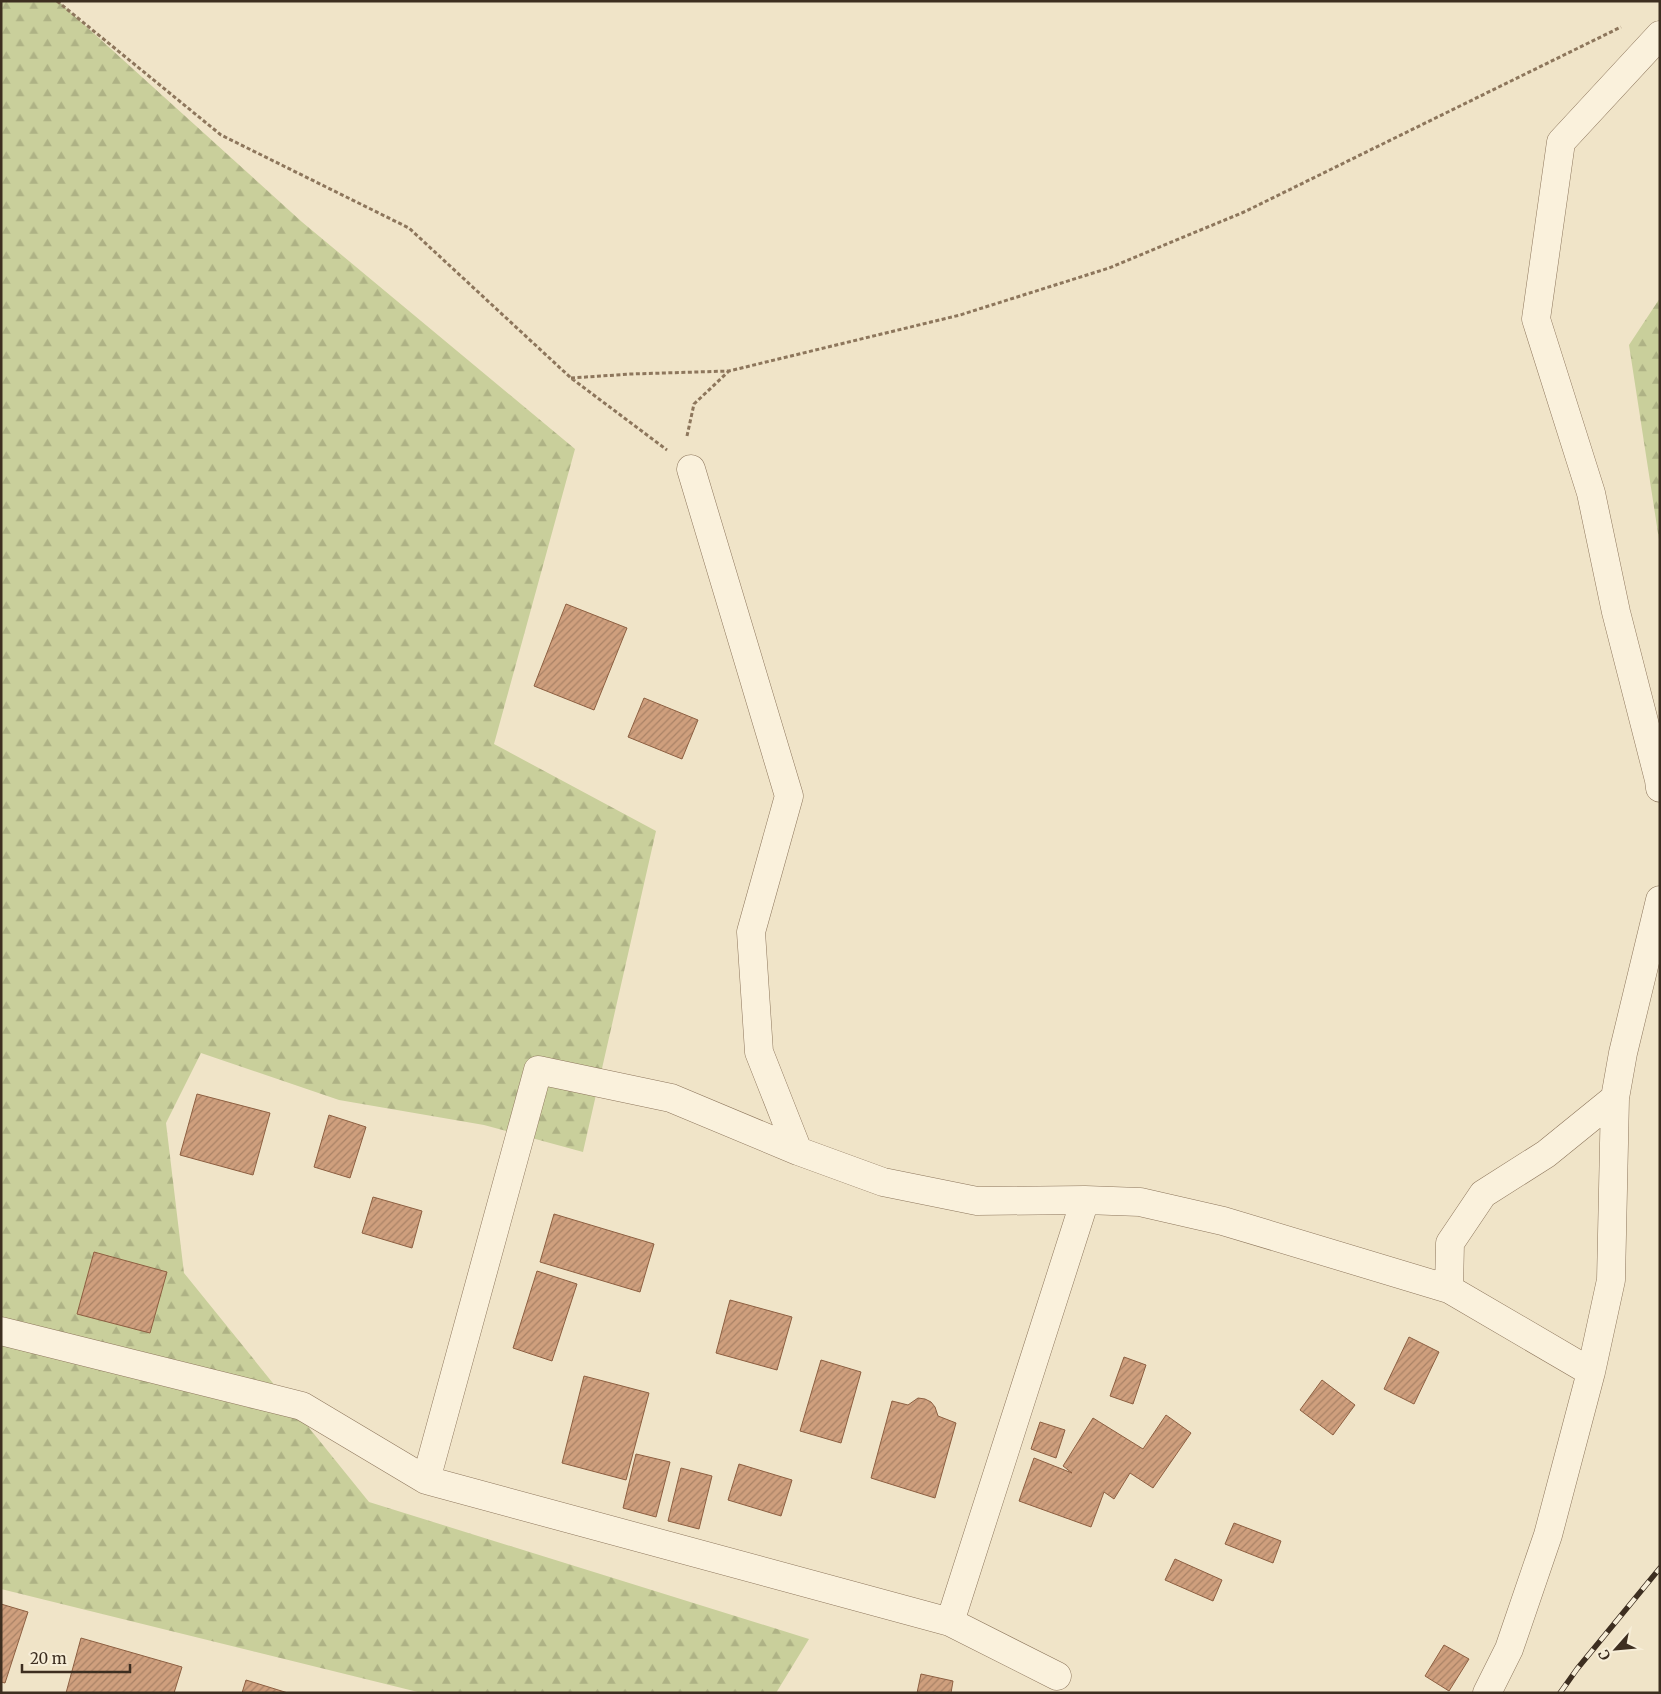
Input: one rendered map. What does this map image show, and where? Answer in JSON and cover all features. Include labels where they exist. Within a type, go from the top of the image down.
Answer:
[{"type":"lane","points":[[1660,36],[1561,142],[1536,320],[1591,493],[1616,612],[1660,788]]},
{"type":"lane","points":[[691,468],[789,796],[751,932],[759,1052],[798,1151]]},
{"type":"lane","points":[[1487,1693],[1509,1649],[1548,1535],[1591,1372],[1611,1280],[1615,1098],[1623,1053],[1660,900]]},
{"type":"lane","points":[[426,1480],[538,1070],[671,1098],[798,1151],[883,1182],[977,1201],[1085,1200],[1140,1202],[1223,1222],[1448,1289],[1591,1372]]},
{"type":"lane","points":[[1448,1289],[1450,1243],[1483,1194],[1546,1154],[1615,1098]]},
{"type":"lane","points":[[950,1622],[1085,1200]]},
{"type":"lane","points":[[1,1331],[302,1406],[426,1480],[950,1622],[1057,1676]]},
{"type":"path","points":[[57,1],[221,135],[409,228],[571,378],[691,468]]},
{"type":"path","points":[[571,378],[729,371],[960,315],[1109,268],[1244,212],[1624,25]]},
{"type":"path","points":[[691,468],[686,450],[687,429],[694,404],[729,371]]},
{"type":"green space","points":[[1,1],[58,1],[302,222],[575,449],[494,744],[656,831],[583,1152],[484,1125],[339,1100],[201,1053],[166,1123],[184,1273],[369,1502],[809,1639],[776,1693],[422,1693],[1,1589]]},
{"type":"green space","points":[[1660,298],[1660,546],[1629,345]]},
{"type":"building","points":[[566,604],[627,628],[594,710],[534,686]]},
{"type":"building","points":[[644,698],[698,720],[682,759],[628,737]]},
{"type":"building","points":[[197,1094],[270,1113],[253,1175],[180,1155]]},
{"type":"building","points":[[329,1115],[366,1127],[350,1178],[314,1167]]},
{"type":"building","points":[[373,1197],[422,1211],[412,1248],[362,1233]]},
{"type":"building","points":[[554,1214],[654,1244],[640,1292],[540,1262]]},
{"type":"building","points":[[94,1252],[167,1272],[150,1333],[77,1314]]},
{"type":"building","points":[[537,1271],[577,1284],[552,1361],[513,1348]]},
{"type":"building","points":[[730,1300],[792,1317],[777,1370],[716,1353]]},
{"type":"building","points":[[1409,1337],[1439,1352],[1414,1404],[1384,1389]]},
{"type":"building","points":[[1124,1357],[1146,1365],[1133,1404],[1110,1396]]},
{"type":"building","points":[[821,1360],[861,1372],[841,1443],[800,1431]]},
{"type":"building","points":[[584,1376],[649,1393],[626,1480],[562,1463]]},
{"type":"building","points":[[1322,1380],[1355,1405],[1333,1435],[1300,1410]]},
{"type":"building","points":[[918,1398],[931,1402],[938,1416],[956,1423],[935,1498],[871,1478],[892,1401],[908,1405]]},
{"type":"building","points":[[1166,1415],[1191,1433],[1153,1488],[1130,1473],[1114,1499],[1104,1492],[1091,1527],[1019,1501],[1034,1458],[1072,1473],[1063,1466],[1093,1418],[1143,1449]]},
{"type":"building","points":[[1040,1422],[1065,1430],[1056,1458],[1031,1449]]},
{"type":"building","points":[[636,1454],[670,1462],[656,1517],[623,1508]]},
{"type":"building","points":[[739,1464],[792,1480],[781,1516],[728,1500]]},
{"type":"building","points":[[681,1468],[712,1476],[699,1529],[668,1521]]},
{"type":"building","points":[[1234,1523],[1281,1541],[1273,1563],[1225,1544]]},
{"type":"building","points":[[1175,1559],[1222,1580],[1213,1601],[1165,1580]]},
{"type":"building","points":[[1,1604],[28,1612],[5,1683],[1,1682]]},
{"type":"building","points":[[81,1638],[182,1667],[174,1693],[66,1693]]},
{"type":"building","points":[[1444,1645],[1469,1659],[1449,1691],[1425,1676]]},
{"type":"building","points":[[921,1674],[953,1681],[951,1693],[917,1693]]},
{"type":"building","points":[[246,1680],[288,1693],[242,1693]]},
{"type":"railway","points":[[1560,1693],[1577,1669],[1660,1568]]}]
